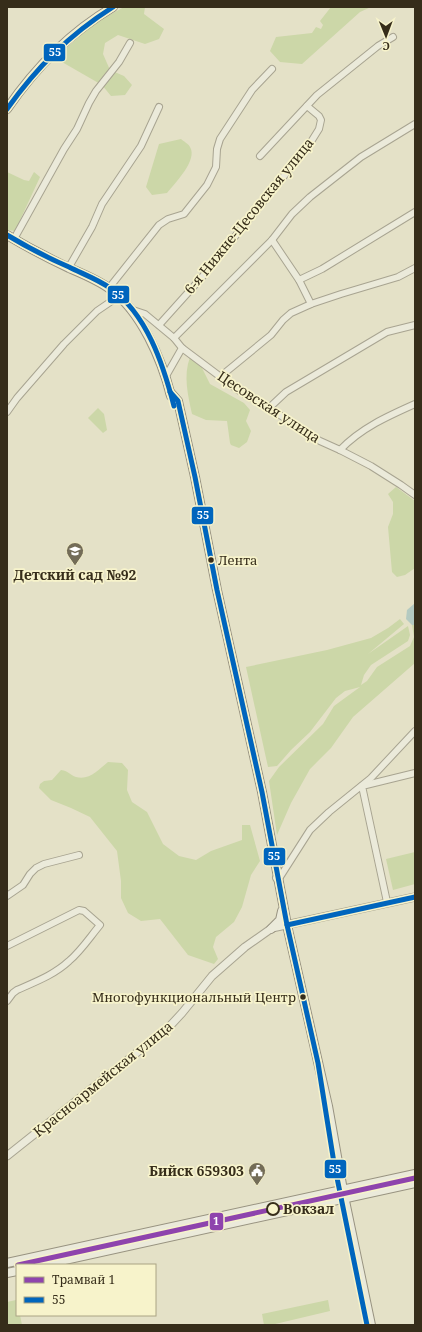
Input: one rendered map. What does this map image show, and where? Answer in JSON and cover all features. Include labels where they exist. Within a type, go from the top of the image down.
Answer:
[{"type":"main road","points":[[7,109],[22,86],[50,54],[93,20],[113,7]]},
{"type":"main road","points":[[11,237],[90,277],[109,288],[119,296],[130,308],[148,336],[166,376],[190,472],[208,568],[248,739],[318,1063],[327,1124],[361,1286],[371,1325]]},
{"type":"main road","points":[[277,878],[282,911],[287,925]]},
{"type":"main road","points":[[271,929],[280,920],[282,911]]},
{"type":"main road","points":[[46,1264],[342,1195],[415,1174]]},
{"type":"main road","points":[[7,1263],[20,1262],[342,1195],[415,1183]]},
{"type":"main road","points":[[361,1286],[367,1325]]},
{"type":"street","points":[[260,156],[318,95],[393,36]]},
{"type":"street","points":[[11,237],[77,129],[96,91],[119,62],[130,43]]},
{"type":"street","points":[[109,288],[160,225],[168,219],[180,216],[187,211],[207,185],[214,170],[220,139],[252,90],[272,68]]},
{"type":"street","name":"6-я Нижне-Цесовская улица","points":[[158,325],[203,276],[308,145],[319,129],[321,120],[319,116],[307,106]]},
{"type":"street","points":[[69,267],[92,227],[102,204],[141,146],[159,107]]},
{"type":"street","points":[[174,338],[272,240],[292,214],[310,197],[361,157],[415,124]]},
{"type":"street","points":[[299,280],[322,269],[415,212]]},
{"type":"street","points":[[272,240],[299,280],[312,304]]},
{"type":"street","points":[[222,376],[271,335],[287,316],[312,304],[398,277],[415,268]]},
{"type":"street","points":[[7,412],[17,398],[64,344],[97,310],[119,296]]},
{"type":"street","name":"Цесовская улица","points":[[130,308],[145,314],[174,338],[182,348],[222,376],[238,390],[320,441],[340,450],[401,485],[415,495]]},
{"type":"street","points":[[269,408],[286,392],[387,332],[415,325]]},
{"type":"street","points":[[166,376],[182,348]]},
{"type":"street","points":[[340,450],[350,440],[378,421],[415,404]]},
{"type":"street","points":[[277,878],[310,830],[329,812],[362,786],[415,731]]},
{"type":"street","points":[[362,786],[415,773]]},
{"type":"street","points":[[362,786],[387,902]]},
{"type":"street","points":[[7,896],[23,885],[36,868],[50,862],[79,855]]},
{"type":"street","name":"Красноармейская улица","points":[[7,1156],[169,1027],[212,976],[245,946],[271,929],[415,896]]},
{"type":"street","points":[[7,946],[79,910],[84,911],[100,925],[73,958],[67,963],[46,977],[17,990],[7,1001]]},
{"type":"green space","points":[[124,7],[145,7],[144,14],[164,29],[159,39],[145,44],[118,35],[105,43],[103,54],[110,70],[124,76],[132,85],[125,95],[111,96],[102,85],[55,58],[95,23]]},
{"type":"green space","points":[[331,7],[371,7],[360,12],[302,64],[280,62],[270,51],[276,37],[312,33],[316,27],[321,29],[323,25],[320,21]]},
{"type":"green space","points":[[181,139],[189,146],[192,152],[188,165],[167,193],[152,195],[146,187],[159,144]]},
{"type":"green space","points":[[7,172],[29,181],[34,172],[40,177],[15,231],[7,230]]},
{"type":"green space","points":[[190,357],[201,366],[210,384],[244,403],[250,410],[246,421],[251,431],[247,442],[239,448],[231,445],[230,443],[227,421],[206,420],[192,414],[187,378]]},
{"type":"green space","points":[[98,408],[104,414],[107,430],[103,433],[88,418]]},
{"type":"green space","points":[[396,487],[415,501],[415,568],[405,575],[397,577],[392,572],[388,527],[393,514],[393,502],[388,494]]},
{"type":"green space","points":[[400,619],[404,624],[368,654],[408,626],[410,635],[408,641],[371,665],[364,675],[361,685],[367,681],[377,667],[410,646],[414,637],[412,625],[415,625],[415,663],[353,717],[331,748],[310,769],[291,803],[277,835],[269,781],[279,767],[323,724],[334,706],[360,687],[345,691],[336,698],[310,732],[277,766],[268,767],[246,667],[327,650],[371,638]]},
{"type":"green space","points":[[108,762],[122,763],[128,770],[127,790],[132,802],[147,812],[163,844],[179,856],[196,860],[211,851],[242,840],[242,825],[250,825],[260,861],[251,875],[242,907],[234,922],[216,937],[213,947],[218,959],[214,964],[188,955],[160,919],[141,921],[128,913],[121,898],[121,881],[117,851],[90,817],[51,800],[39,788],[40,784],[44,781],[52,780],[61,770],[81,778],[94,774]]},
{"type":"green space","points":[[415,852],[415,884],[393,890],[386,859]]},
{"type":"green space","points":[[16,1300],[16,1316],[20,1316],[22,1325],[7,1325],[7,1302]]},
{"type":"green space","points":[[328,1300],[330,1311],[271,1325],[264,1325],[262,1314]]},
{"type":"shaded area","points":[[415,603],[415,625],[412,625],[406,619],[407,610]]},
{"type":"tram line","name":"1","points":[[23,1264],[415,1178]]},
{"type":"transit line","name":"55","points":[[7,109],[30,79],[55,53],[82,29],[113,7]]},
{"type":"transit line","name":"55","points":[[7,235],[45,256],[100,282],[123,299],[144,326],[152,341],[165,374],[174,406]]},
{"type":"transit line","name":"55","points":[[170,392],[178,401],[195,477],[217,590],[262,792],[287,925],[318,1063],[334,1163],[367,1325]]},
{"type":"transit line","name":"55","points":[[287,925],[415,897]]},
{"type":"place","name":"Лента","points":[[211,560]]},
{"type":"place","name":"Детский сад №92","points":[[75,566]]},
{"type":"place","name":"Многофункциональный Центр","points":[[303,997]]},
{"type":"place","name":"Бийск 659303","points":[[257,1186]]},
{"type":"place","name":"Вокзал","points":[[273,1209]]}]
